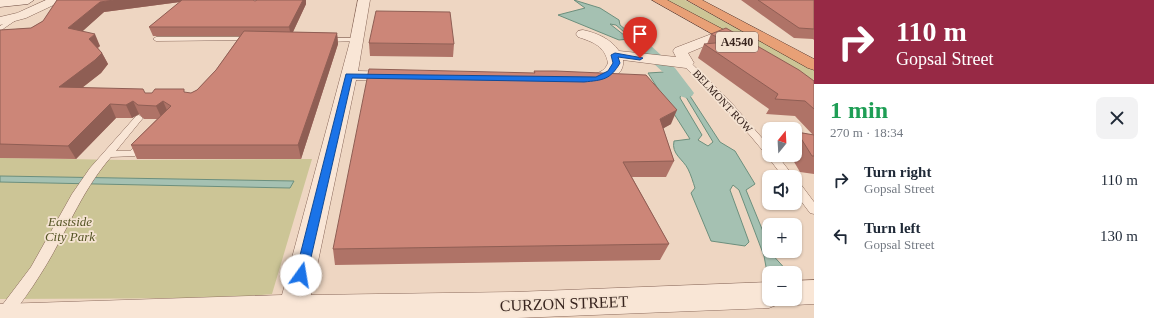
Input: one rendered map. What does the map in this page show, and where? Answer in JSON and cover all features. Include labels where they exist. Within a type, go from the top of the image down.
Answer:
[{"type":"highway","name":"A4540","points":[[658,0],[759,54]]},
{"type":"highway","name":"A4540","points":[[692,0],[814,65]]},
{"type":"main road","points":[[0,4],[27,3]]},
{"type":"street","points":[[0,21],[16,18],[27,3],[56,0]]},
{"type":"street","points":[[294,308],[358,37],[364,0]]},
{"type":"street","points":[[569,80],[597,79],[615,68],[615,55],[610,47],[583,34]]},
{"type":"street","points":[[686,63],[680,51],[714,37]]},
{"type":"street","name":"BELMONT ROW","points":[[615,55],[686,63]]},
{"type":"street","points":[[349,76],[412,77]]},
{"type":"street","points":[[802,293],[814,292]]},
{"type":"street","name":"CURZON STREET","points":[[1,318],[97,316],[294,308],[516,311],[762,295]]},
{"type":"lane","points":[[0,29],[16,18]]},
{"type":"lane","points":[[319,37],[358,37]]},
{"type":"lane","points":[[156,39],[260,39]]},
{"type":"lane","points":[[229,39],[231,50]]},
{"type":"lane","name":"BELMONT ROW","points":[[686,63],[726,102],[762,144]]},
{"type":"lane","points":[[1,318],[36,270],[87,181],[140,118]]},
{"type":"lane","points":[[109,154],[132,154],[153,134]]},
{"type":"lane","points":[[777,162],[784,170]]},
{"type":"lane","points":[[802,193],[810,202],[814,210]]},
{"type":"green space","points":[[664,0],[685,0],[814,70],[814,82]]},
{"type":"green space","name":"Eastside City Park","points":[[0,158],[126,160],[312,159],[272,294],[229,298],[0,299]]},
{"type":"shaded area","points":[[574,0],[600,8],[619,20],[620,25],[655,54],[648,53],[616,25],[610,24],[629,39],[619,40],[558,15],[585,8]]},
{"type":"shaded area","points":[[665,70],[674,72],[691,90],[690,96],[720,142],[735,151],[755,184],[746,190],[762,229],[762,251],[739,190],[733,185],[730,190],[749,242],[745,246],[711,241],[691,193],[695,188],[690,174],[686,165],[674,149],[674,141],[690,139],[648,73],[664,72]],"holes":[[[681,94],[686,97],[713,142],[708,146],[698,140],[702,135],[680,98]]]},
{"type":"shaded area","points":[[0,176],[294,181],[290,188],[0,182]]},
{"type":"shaded area","points":[[764,258],[775,258],[783,266],[766,266]]},
{"type":"pier","points":[[802,294],[814,315],[814,318],[777,318],[774,306],[802,306]]},
{"type":"building","points":[[57,0],[114,0],[100,2],[68,28],[95,34],[89,39],[102,53],[59,87],[143,89],[145,93],[152,93],[155,89],[184,89],[184,92],[191,93],[197,90],[216,70],[244,31],[337,33],[298,145],[131,145],[171,106],[163,101],[156,106],[138,105],[133,101],[126,105],[110,104],[68,146],[0,144],[0,30],[31,28],[43,21]]},
{"type":"building","points":[[182,0],[303,0],[289,27],[149,27]]},
{"type":"building","points":[[758,0],[814,0],[814,29],[799,28]]},
{"type":"building","points":[[376,11],[450,12],[454,44],[369,43]]},
{"type":"building","points":[[726,28],[799,70],[814,81],[814,109],[805,101],[775,99],[778,94],[704,44],[726,42],[711,34]]},
{"type":"building","points":[[369,69],[535,73],[534,71],[556,71],[646,75],[677,110],[660,119],[674,161],[623,162],[669,244],[333,249]]},
{"type":"building","points":[[802,133],[814,135],[814,156],[812,156],[802,140]]},
{"type":"waterway","points":[[631,35],[670,71],[686,93]]},
{"type":"route","points":[[301,275],[349,76],[584,80],[597,79],[611,73],[615,68],[615,55],[640,58]]}]
